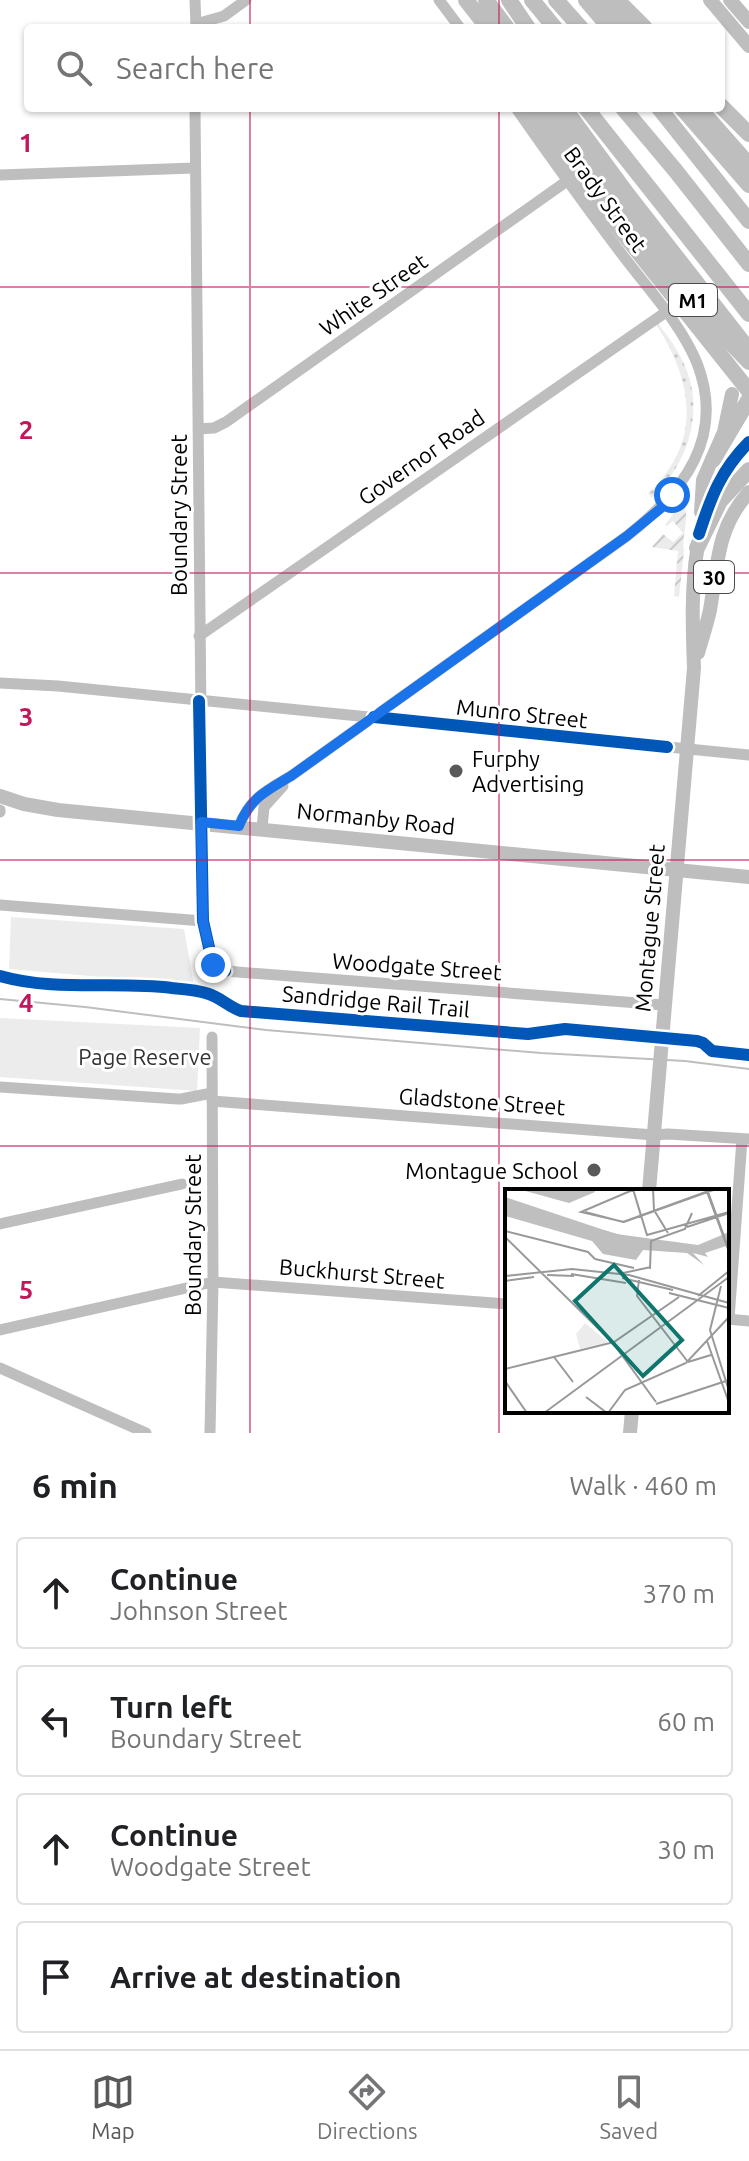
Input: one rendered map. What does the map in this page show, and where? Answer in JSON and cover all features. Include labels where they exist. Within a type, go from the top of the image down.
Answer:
[{"type":"highway","points":[[463,0],[474,24]]},
{"type":"highway","points":[[463,0],[484,24]]},
{"type":"highway","points":[[509,0],[525,24]]},
{"type":"highway","points":[[532,0],[552,24]]},
{"type":"highway","points":[[556,0],[577,24]]},
{"type":"highway","points":[[572,0],[593,24]]},
{"type":"highway","points":[[586,0],[607,24]]},
{"type":"highway","points":[[601,0],[623,24]]},
{"type":"highway","points":[[617,0],[639,24]]},
{"type":"highway","points":[[488,2],[504,24]]},
{"type":"highway","points":[[725,110],[749,134]]},
{"type":"highway","points":[[535,112],[610,217],[722,358],[740,393]]},
{"type":"highway","name":"M1","points":[[548,112],[639,236],[749,362]]},
{"type":"highway","points":[[567,112],[749,350]]},
{"type":"highway","points":[[589,112],[749,314]]},
{"type":"highway","points":[[626,112],[749,264]]},
{"type":"highway","points":[[660,112],[749,221]]},
{"type":"highway","points":[[685,112],[749,185]]},
{"type":"highway","points":[[703,112],[749,165]]},
{"type":"highway","points":[[714,112],[749,154]]},
{"type":"highway","points":[[713,460],[749,399]]},
{"type":"highway","points":[[698,541],[720,501],[749,470]]},
{"type":"main road","points":[[710,0],[749,46]]},
{"type":"main road","points":[[730,0],[749,22]]},
{"type":"main road","points":[[698,541],[703,480],[740,393]]},
{"type":"main road","name":"Montague Street","points":[[649,1189],[688,749],[694,668],[692,601],[698,541],[719,480],[749,442]]},
{"type":"main road","name":"Montague Street","points":[[694,668],[709,612],[721,539],[732,514],[749,492]]},
{"type":"main road","name":"Normanby Road","points":[[0,796],[47,808],[749,877]]},
{"type":"main road","points":[[630,1433],[632,1413]]},
{"type":"street","points":[[195,0],[196,24]]},
{"type":"street","points":[[202,24],[224,16],[246,0]]},
{"type":"street","points":[[439,0],[457,24]]},
{"type":"street","name":"Boundary Street","points":[[195,112],[203,921]]},
{"type":"street","name":"Brady Street","points":[[291,776],[627,536],[660,509],[693,464],[702,439],[706,400],[696,361],[666,312],[519,112]]},
{"type":"street","points":[[0,175],[194,168]]},
{"type":"street","name":"White Street","points":[[198,429],[214,428],[226,422],[567,181]]},
{"type":"street","name":"Governor Road","points":[[199,636],[666,312]]},
{"type":"street","name":"Munro Street","points":[[0,683],[58,686],[749,755]]},
{"type":"street","points":[[239,826],[246,809],[257,797],[291,776]]},
{"type":"street","points":[[262,828],[264,807],[291,776]]},
{"type":"street","points":[[0,905],[203,921]]},
{"type":"street","name":"Woodgate Street","points":[[203,921],[212,963],[222,971],[664,1005]]},
{"type":"street","name":"Boundary Street","points":[[210,1433],[212,1037]]},
{"type":"street","name":"Gladstone Street","points":[[0,1087],[180,1099],[212,1097],[654,1135],[746,1139]]},
{"type":"street","points":[[729,1309],[746,1139]]},
{"type":"street","points":[[0,1224],[182,1184]]},
{"type":"street","name":"Buckhurst Street","points":[[0,1330],[213,1282],[505,1304]]},
{"type":"street","points":[[729,1319],[749,1321]]},
{"type":"street","points":[[0,1368],[146,1433]]},
{"type":"green space","points":[[657,322],[676,348],[689,376],[693,414],[685,451],[665,484],[652,498],[648,493],[664,476],[681,447],[687,410],[674,356]]},
{"type":"green space","points":[[681,503],[686,517],[679,597],[674,596],[678,551],[652,547],[663,534],[673,542],[683,533],[673,521],[665,525]]},
{"type":"green space","points":[[11,917],[184,929],[194,985],[9,969]]},
{"type":"green space","name":"Page Reserve","points":[[0,1018],[200,1028],[197,1091],[0,1077]]},
{"type":"tram line","points":[[0,999],[266,1030],[541,1053],[685,1061],[749,1069]]},
{"type":"cycle path","points":[[699,534],[718,485],[749,442]]},
{"type":"cycle path","points":[[199,701],[203,921],[213,965],[225,971]]},
{"type":"cycle path","points":[[374,717],[667,747]]},
{"type":"cycle path","name":"Sandridge Rail Trail","points":[[0,976],[42,984],[191,990],[213,996],[241,1011],[528,1034],[565,1029],[697,1041],[712,1051],[749,1055]]},
{"type":"place","name":"Furphy Advertising","points":[[456,771]]},
{"type":"place","name":"Montague School","points":[[594,1170]]},
{"type":"route","points":[[213,965],[203,921],[201,822],[239,826],[246,809],[259,796],[627,536],[672,495]]}]
